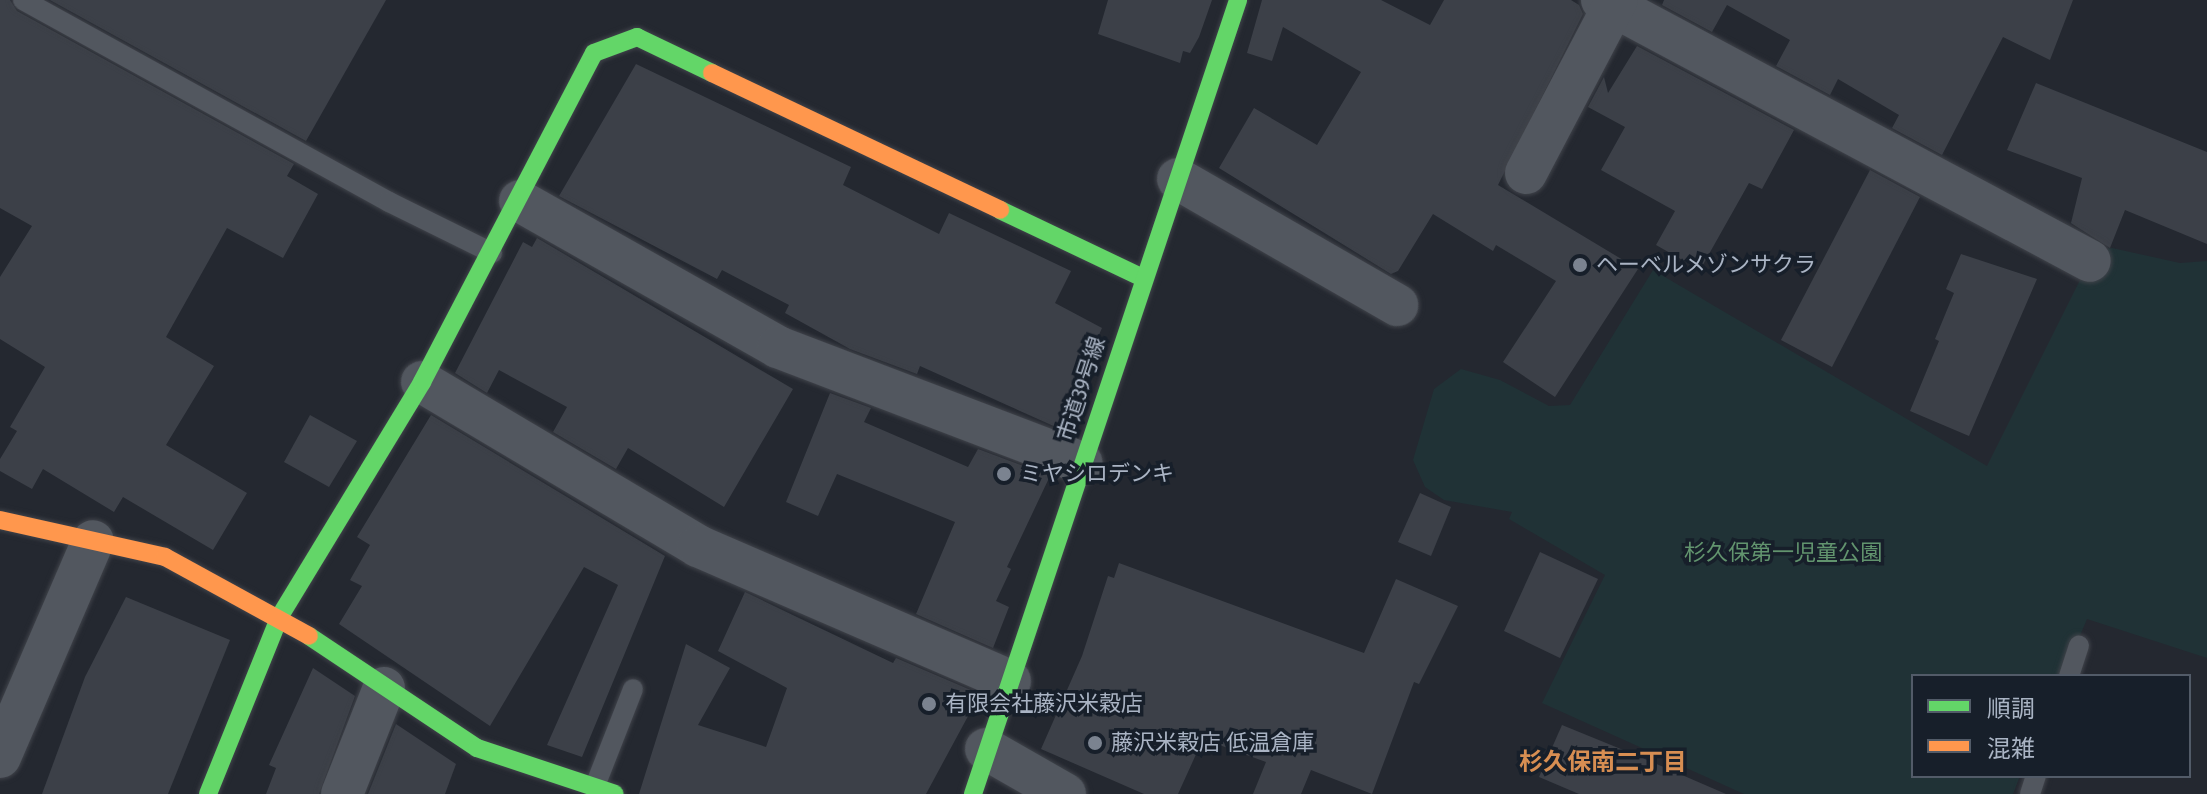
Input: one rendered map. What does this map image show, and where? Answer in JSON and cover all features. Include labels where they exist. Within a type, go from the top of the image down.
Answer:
[{"type":"street","name":"市道39号線","points":[[973,794],[1238,0]]},
{"type":"street","points":[[1526,173],[1611,2],[2090,261]]},
{"type":"street","points":[[208,794],[280,616],[422,382],[520,201],[594,53],[637,37],[1143,278]]},
{"type":"street","points":[[1178,179],[1397,305]]},
{"type":"street","points":[[520,201],[778,347],[1082,463]]},
{"type":"street","points":[[422,382],[698,546],[1010,681]]},
{"type":"street","points":[[0,520],[165,557],[280,616],[477,748],[601,791]]},
{"type":"street","points":[[0,757],[93,541]]},
{"type":"street","points":[[342,794],[384,688]]},
{"type":"street","points":[[986,749],[1065,794]]},
{"type":"lane","points":[[23,0],[355,184],[492,253]]},
{"type":"lane","points":[[2070,674],[2079,646]]},
{"type":"lane","points":[[601,791],[633,689]]},
{"type":"green space","name":"杉久保第一児童公園","points":[[2112,248],[2180,263],[2207,261],[2207,658],[2087,619],[2064,674],[1911,674],[1911,778],[2019,778],[2013,794],[1744,794],[1542,703],[1605,575],[1509,519],[1512,512],[1444,500],[1425,487],[1413,460],[1434,389],[1461,369],[1500,380],[1549,406],[1570,405],[1653,270],[1987,466],[2082,276],[2099,250]]},
{"type":"building","points":[[0,0],[10,0],[17,11],[294,164],[287,176],[318,194],[283,258],[227,228],[166,337],[214,366],[166,445],[247,493],[213,550],[123,497],[114,512],[43,469],[32,489],[0,471],[0,459],[17,431],[10,427],[45,367],[0,339],[0,277],[32,226],[0,208]]},
{"type":"building","points":[[50,0],[386,0],[306,141]]},
{"type":"building","points":[[1108,0],[1212,0],[1199,37],[1190,53],[1183,51],[1180,63],[1098,34]]},
{"type":"building","points":[[1262,0],[1381,0],[1430,25],[1444,0],[1571,0],[1579,5],[1583,14],[1498,185],[1638,269],[1555,397],[1503,362],[1556,281],[1496,245],[1493,251],[1433,214],[1398,271],[1391,274],[1219,168],[1254,108],[1317,145],[1361,72],[1283,27],[1272,61],[1247,53]]},
{"type":"building","points":[[1664,0],[2073,0],[2050,60],[2003,37],[1942,155],[1892,128],[1899,115],[1838,79],[1830,95],[1776,66],[1790,40],[1727,5],[1712,32],[1662,5]]},
{"type":"building","points":[[1637,46],[1794,130],[1762,189],[1749,183],[1700,270],[1656,245],[1675,211],[1601,170],[1625,127],[1588,107],[1604,77],[1608,93]]},
{"type":"building","points":[[636,64],[851,167],[843,185],[939,234],[949,213],[1071,271],[1055,303],[1102,328],[1058,428],[920,366],[917,374],[850,349],[785,313],[789,305],[722,270],[717,279],[559,196]]},
{"type":"building","points":[[2036,83],[2207,152],[2207,244],[2125,210],[2110,248],[2071,223],[2082,178],[2007,150]]},
{"type":"building","points":[[1870,170],[1920,197],[1832,367],[1781,340]]},
{"type":"building","points":[[537,238],[793,389],[724,507],[628,448],[616,469],[553,432],[567,407],[499,370],[487,393],[455,373],[523,242],[532,247]]},
{"type":"building","points":[[1961,254],[2037,279],[1969,436],[1910,411],[1939,341],[1935,339],[1954,293],[1946,289]]},
{"type":"building","points":[[830,393],[871,408],[864,422],[968,467],[978,449],[1050,476],[1007,567],[1011,569],[996,601],[1009,607],[993,648],[916,614],[955,522],[837,474],[818,516],[786,502]]},
{"type":"building","points":[[310,415],[357,441],[329,487],[284,462]]},
{"type":"building","points":[[431,415],[665,556],[582,757],[547,745],[618,585],[584,567],[490,726],[339,624],[362,586],[350,580],[370,545],[357,537]]},
{"type":"building","points":[[1420,493],[1451,507],[1431,556],[1398,542]]},
{"type":"building","points":[[1540,552],[1598,579],[1560,658],[1504,631]]},
{"type":"building","points":[[1119,563],[1364,653],[1396,579],[1458,606],[1419,684],[1414,682],[1372,794],[1311,770],[1301,794],[1253,794],[1266,762],[1203,739],[1178,794],[1144,794],[1041,749],[1082,656],[1108,576],[1114,578]]},
{"type":"building","points":[[745,592],[893,663],[896,658],[980,694],[926,794],[639,794],[686,644],[730,668],[698,725],[766,747],[787,688],[718,651]]},
{"type":"building","points":[[126,597],[230,640],[168,794],[42,794],[85,677]]},
{"type":"building","points":[[313,668],[355,696],[319,794],[266,794],[276,768],[269,765]]},
{"type":"building","points":[[396,724],[456,764],[445,794],[368,794]]},
{"type":"building","points":[[1562,725],[1726,794],[1579,794],[1539,777]]},
{"type":"traffic: fast","points":[[973,794],[1238,0]]},
{"type":"traffic: fast","points":[[208,794],[280,616],[422,382],[594,53],[637,37],[712,73]]},
{"type":"traffic: fast","points":[[1000,210],[1143,278]]},
{"type":"traffic: fast","points":[[309,636],[477,748],[615,794]]},
{"type":"traffic: slow","points":[[712,73],[1000,210]]},
{"type":"traffic: slow","points":[[0,520],[165,557],[309,636]]},
{"type":"place","name":"ヘーベルメゾンサクラ","points":[[1580,265]]},
{"type":"place","name":"ミヤシロデンキ","points":[[1004,474]]},
{"type":"place","name":"有限会社藤沢米穀店","points":[[929,704]]},
{"type":"place","name":"藤沢米穀店 低温倉庫","points":[[1095,743]]},
{"type":"district","name":"杉久保南二丁目","points":[[1603,763]]}]
